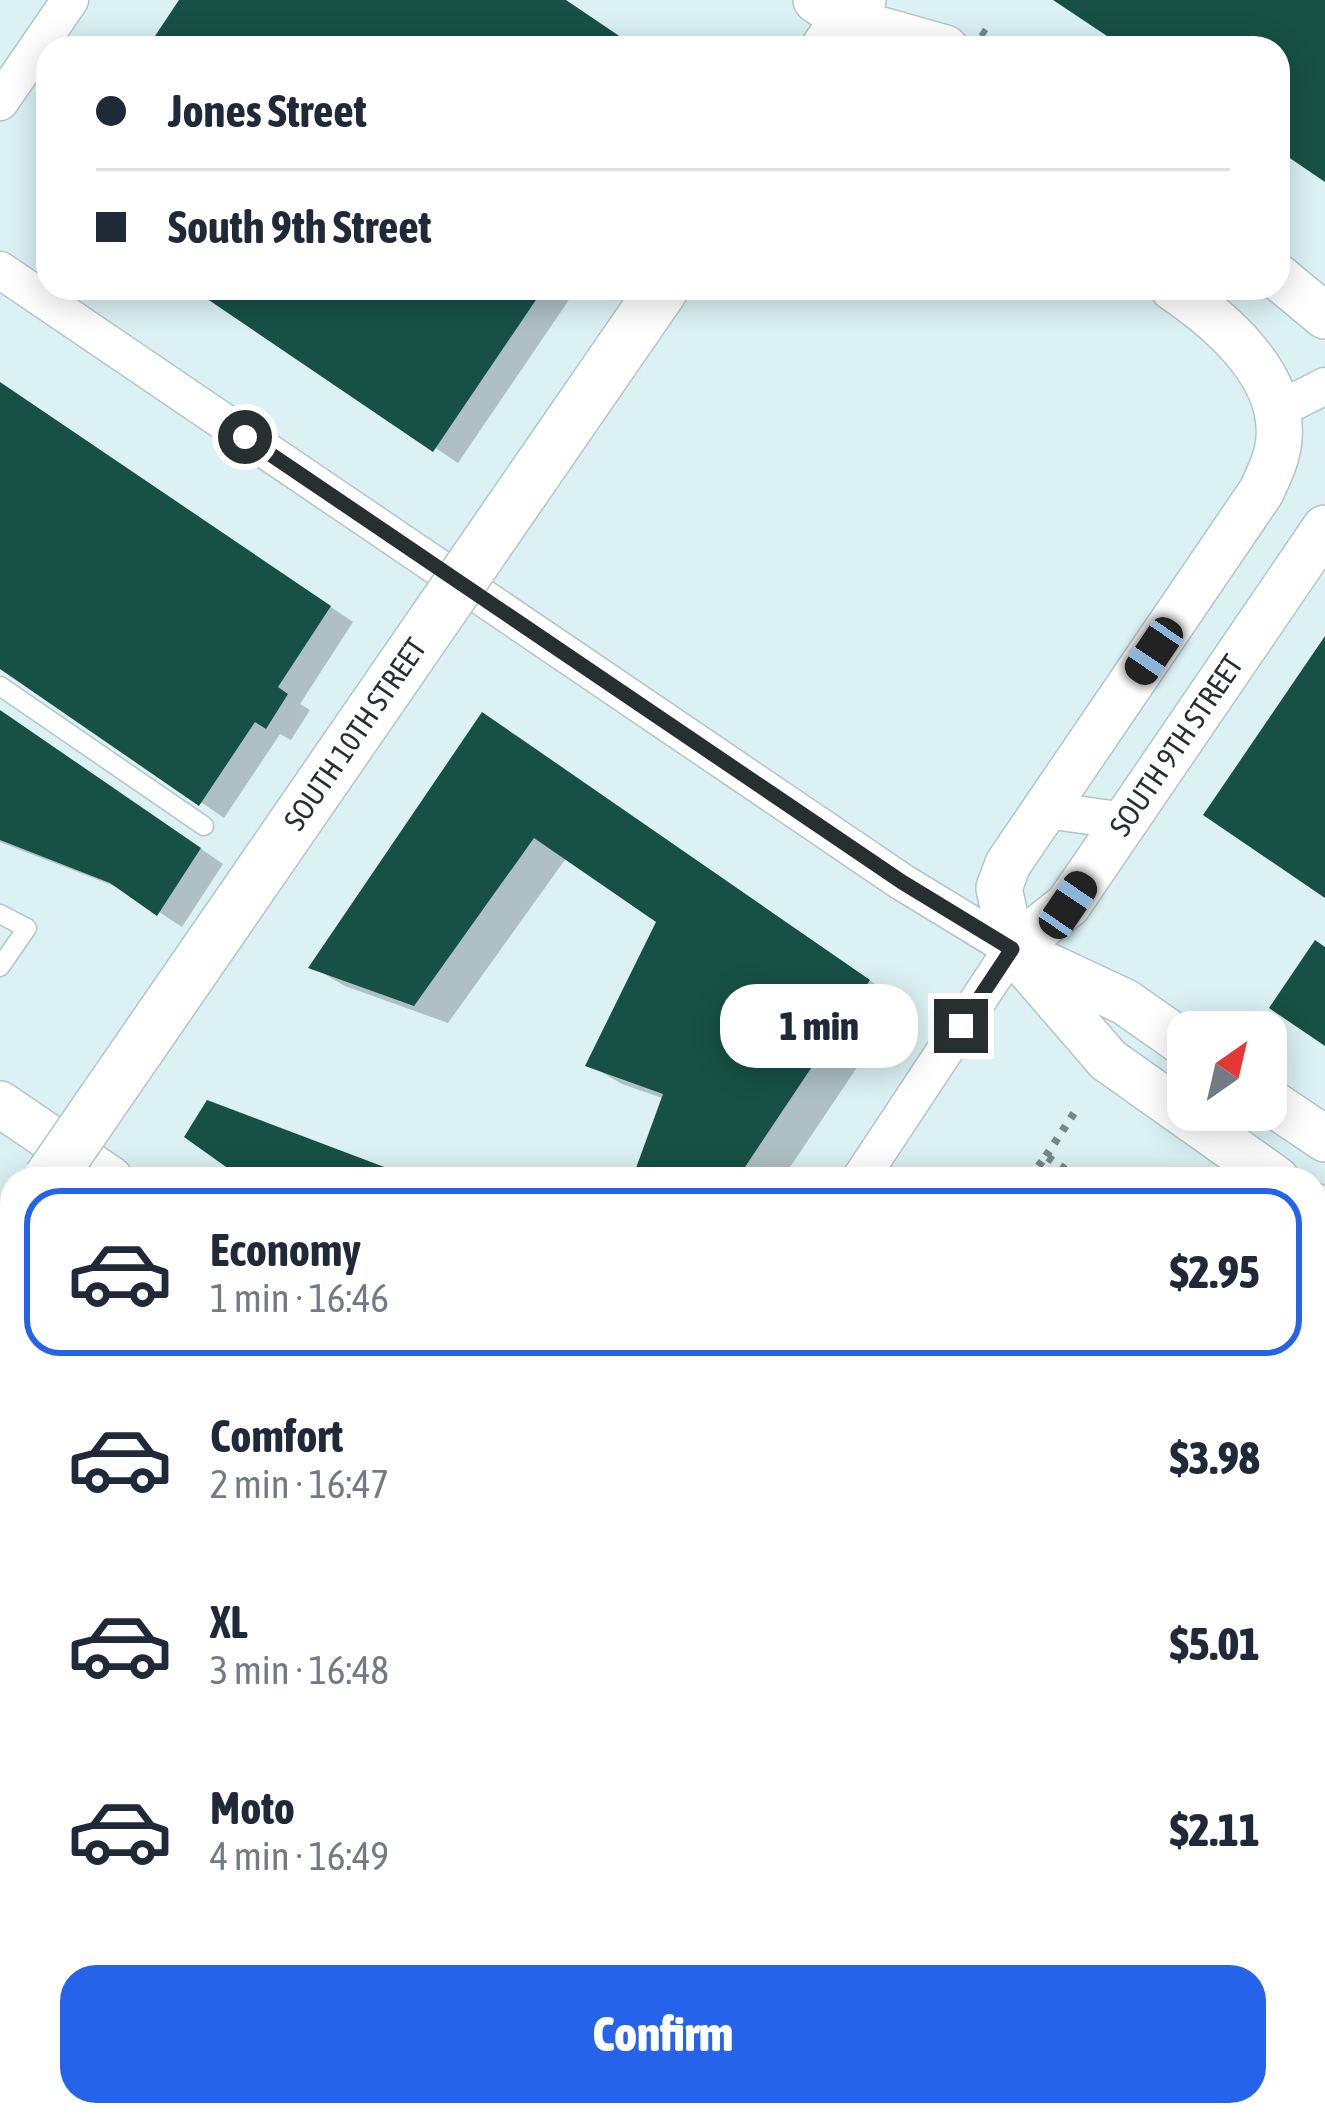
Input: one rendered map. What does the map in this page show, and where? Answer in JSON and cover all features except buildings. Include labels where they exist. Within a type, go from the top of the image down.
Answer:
[{"type":"main road","name":"SOUTH 10TH STREET","points":[[57,1167],[655,300]]},
{"type":"street","points":[[45,36],[70,0]]},
{"type":"street","points":[[843,23],[896,36]]},
{"type":"street","points":[[0,102],[36,50]]},
{"type":"street","points":[[0,270],[36,294]]},
{"type":"street","points":[[1290,287],[1325,316]]},
{"type":"street","points":[[44,300],[902,882],[1012,949],[1125,1003],[1167,1032]]},
{"type":"street","points":[[1190,300],[1234,336],[1265,383],[1279,436],[1273,464],[1262,492],[1008,864],[999,888],[1012,949],[1108,1060],[1259,1167]]},
{"type":"street","points":[[1276,411],[1325,386]]},
{"type":"street","name":"SOUTH 9TH STREET","points":[[868,1167],[1012,949],[1068,905],[1325,528]]},
{"type":"street","points":[[1046,810],[1126,821]]},
{"type":"street","points":[[0,1104],[92,1167]]},
{"type":"street","points":[[1287,1113],[1325,1139]]},
{"type":"lane","points":[[0,686],[205,826]]},
{"type":"lane","points":[[0,914],[27,928],[0,967]]},
{"type":"path","points":[[1038,1167],[1078,1107]]},
{"type":"path","points":[[1046,1156],[1062,1167]]},
{"type":"route","points":[[245,437],[902,882],[1012,949],[961,1026]]}]
